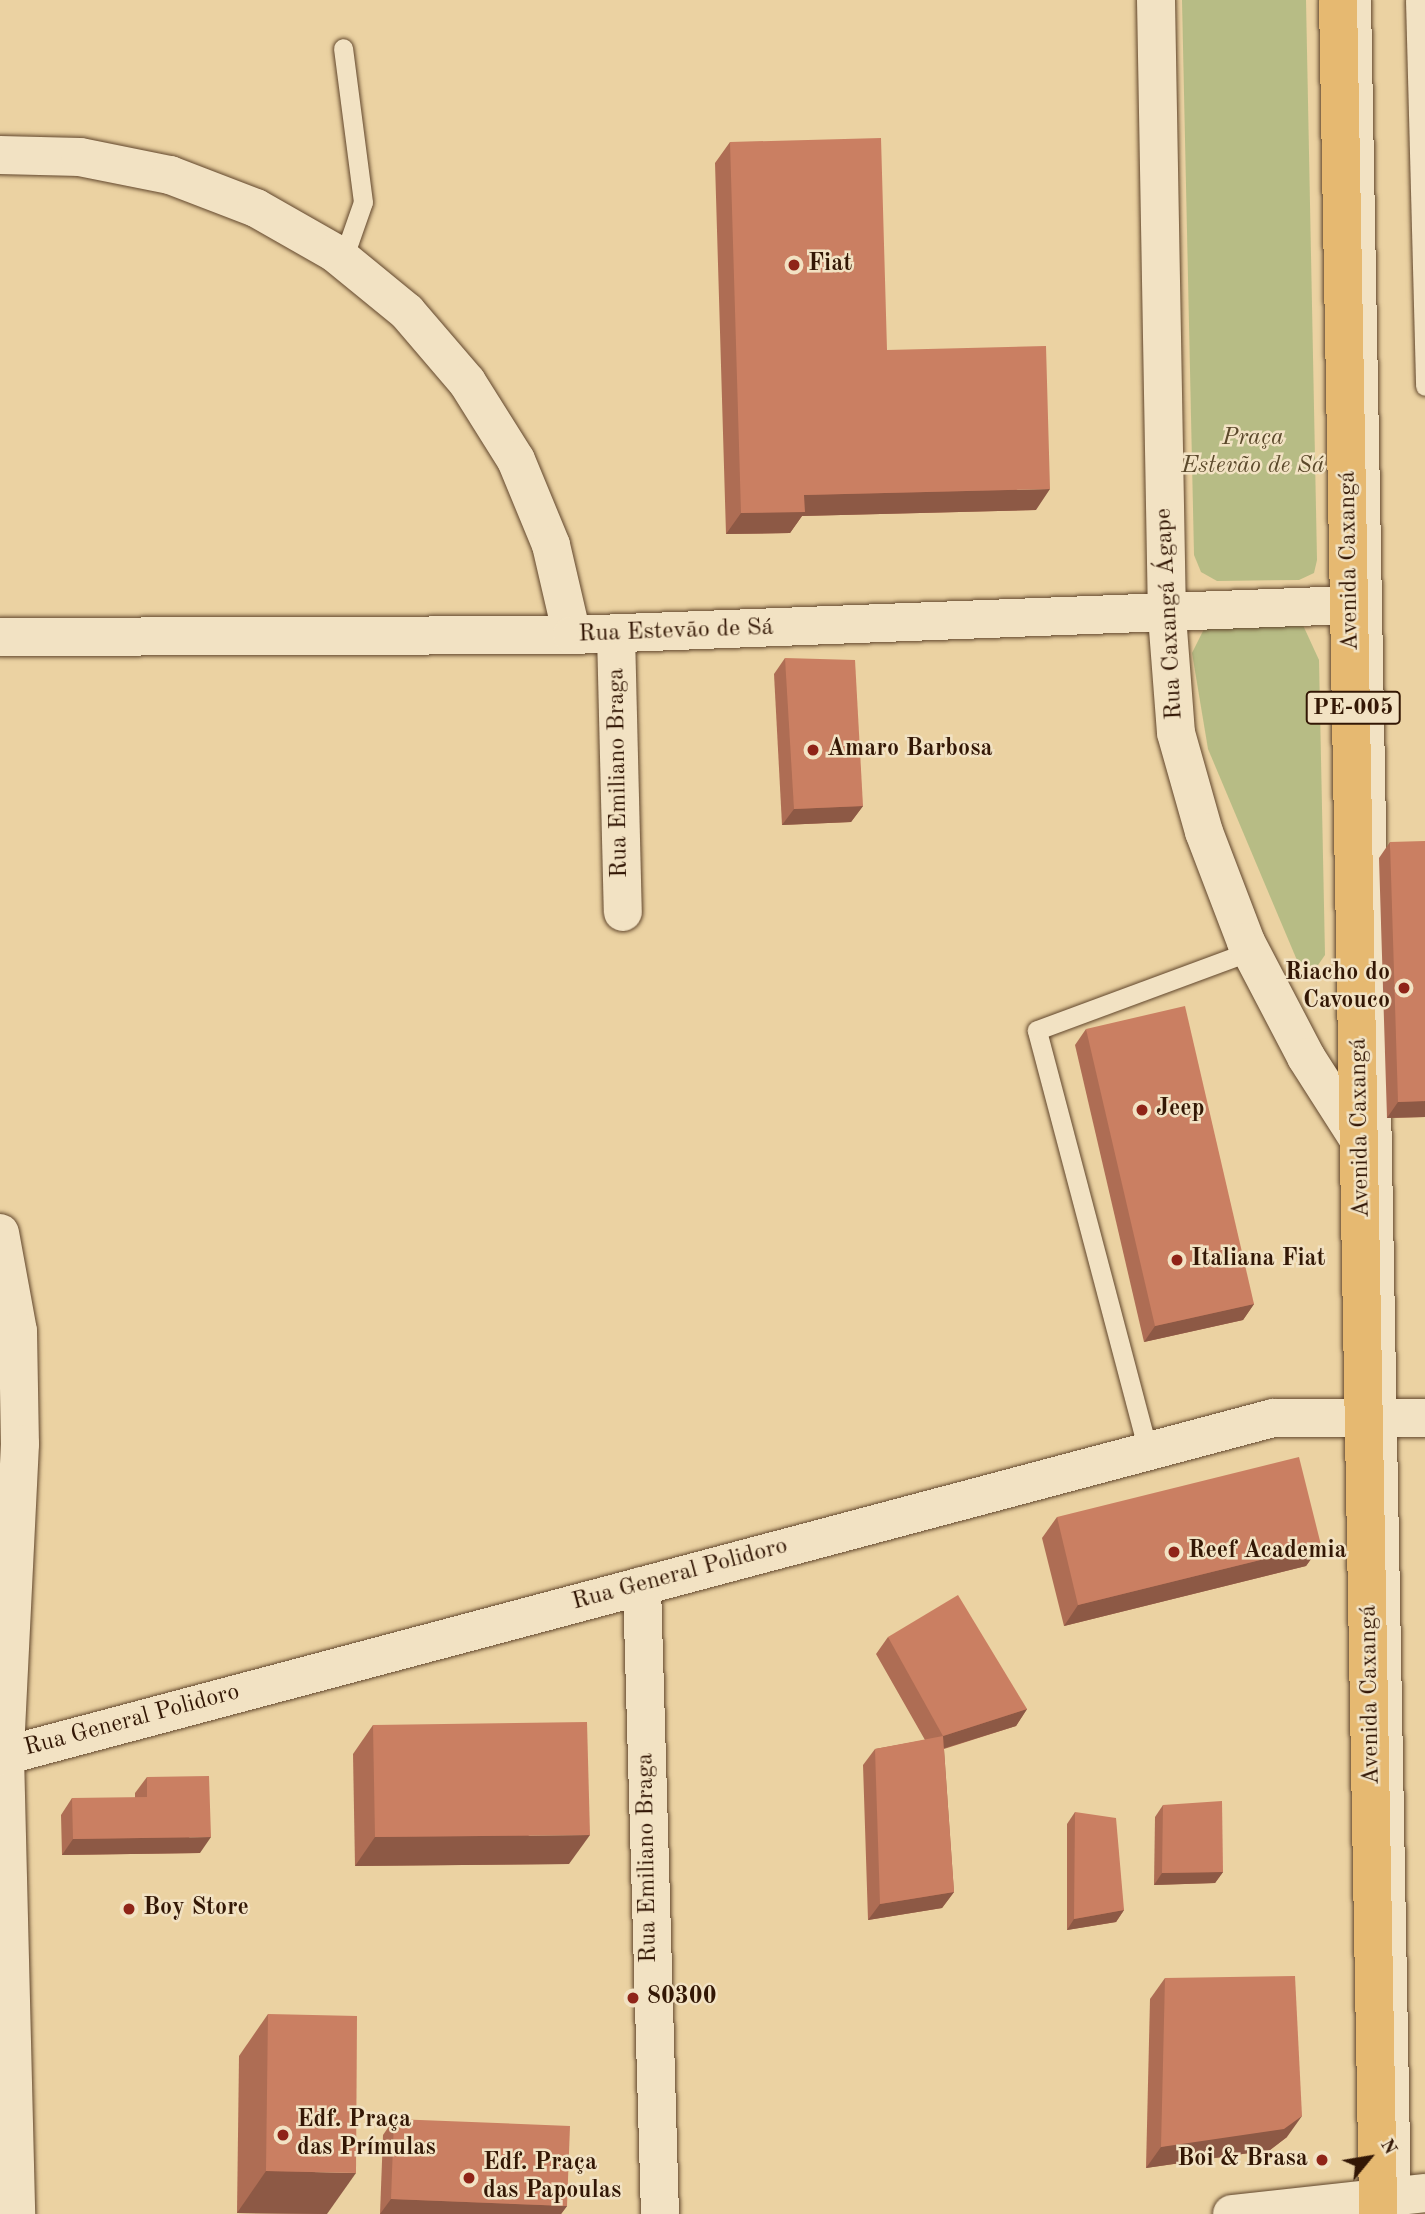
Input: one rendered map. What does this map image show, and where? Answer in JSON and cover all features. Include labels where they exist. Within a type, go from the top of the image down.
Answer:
[{"type":"main road","name":"Avenida Caxangá","points":[[1338,0],[1361,1143],[1374,1417],[1397,2202]]},
{"type":"street","name":"Rua Caxangá Ágape","points":[[1156,0],[1167,616],[1176,733],[1203,832],[1251,951],[1306,1057],[1361,1143]]},
{"type":"street","points":[[0,155],[79,157],[170,175],[256,208],[342,259],[407,312],[460,373],[516,460],[551,545],[572,635]]},
{"type":"street","name":"Rua Estevão de Sá","points":[[0,637],[616,634],[1167,616],[1351,605]]},
{"type":"street","name":"Rua Emiliano Braga","points":[[616,634],[623,912]]},
{"type":"street","points":[[0,1233],[18,1331],[20,1444],[2,1756],[16,2214]]},
{"type":"street","name":"Rua General Polidoro","points":[[2,1756],[1273,1418],[1425,1418]]},
{"type":"street","name":"Rua Emiliano Braga","points":[[642,1586],[660,2214]]},
{"type":"street","points":[[1232,2214],[1397,2202]]},
{"type":"lane","points":[[1361,0],[1374,1417]]},
{"type":"lane","points":[[1415,0],[1425,386]]},
{"type":"lane","points":[[342,259],[363,202],[344,48]]},
{"type":"lane","points":[[1148,1451],[1037,1030],[1251,951]]},
{"type":"green space","name":"Praça Estevão de Sá","points":[[1182,0],[1306,0],[1317,560],[1314,573],[1299,580],[1217,581],[1201,572],[1194,555]]},
{"type":"green space","points":[[1302,623],[1319,660],[1325,955],[1314,971],[1299,965],[1208,749],[1192,653],[1204,629]]},
{"type":"building","name":"Fiat","points":[[881,138],[887,350],[1046,346],[1050,489],[804,495],[805,512],[741,513],[730,142]]},
{"type":"building","name":"Amaro Barbosa","points":[[785,658],[855,660],[863,806],[794,809]]},
{"type":"building","name":"Riacho do Cavouco","points":[[1425,841],[1425,1101],[1398,1102],[1390,842]]},
{"type":"building","points":[[1185,1006],[1254,1304],[1155,1326],[1086,1029]]},
{"type":"building","name":"Reef Academia","points":[[1299,1457],[1321,1545],[1078,1605],[1057,1517]]},
{"type":"building","points":[[958,1595],[1027,1709],[943,1736],[888,1637]]},
{"type":"building","points":[[587,1722],[590,1835],[375,1837],[373,1725]]},
{"type":"building","points":[[943,1736],[954,1892],[880,1904],[875,1749]]},
{"type":"building","points":[[209,1776],[211,1837],[73,1839],[72,1798],[147,1797],[147,1777]]},
{"type":"building","points":[[1222,1801],[1223,1872],[1162,1873],[1163,1805]]},
{"type":"building","points":[[1075,1812],[1116,1818],[1124,1910],[1074,1919]]},
{"type":"building","points":[[1295,1976],[1302,2116],[1284,2129],[1161,2147],[1165,1978]]},
{"type":"building","points":[[268,2014],[357,2016],[356,2173],[266,2171]]},
{"type":"building","name":"Edf. Praça das Papoulas","points":[[394,2119],[570,2126],[567,2206],[391,2199]]},
{"type":"place","name":"Fiat","points":[[794,265]]},
{"type":"place","name":"Amaro Barbosa","points":[[813,750]]},
{"type":"place","name":"Riacho do Cavouco","points":[[1404,988]]},
{"type":"place","name":"Jeep","points":[[1142,1110]]},
{"type":"place","name":"Italiana Fiat","points":[[1177,1260]]},
{"type":"place","name":"Reef Academia","points":[[1174,1552]]},
{"type":"place","name":"Boy Store","points":[[129,1909]]},
{"type":"place","name":"80300","points":[[633,1998]]},
{"type":"place","name":"Edf. Praça das Prímulas","points":[[283,2135]]},
{"type":"place","name":"Boi & Brasa","points":[[1322,2160]]},
{"type":"place","name":"Edf. Praça das Papoulas","points":[[469,2178]]}]
